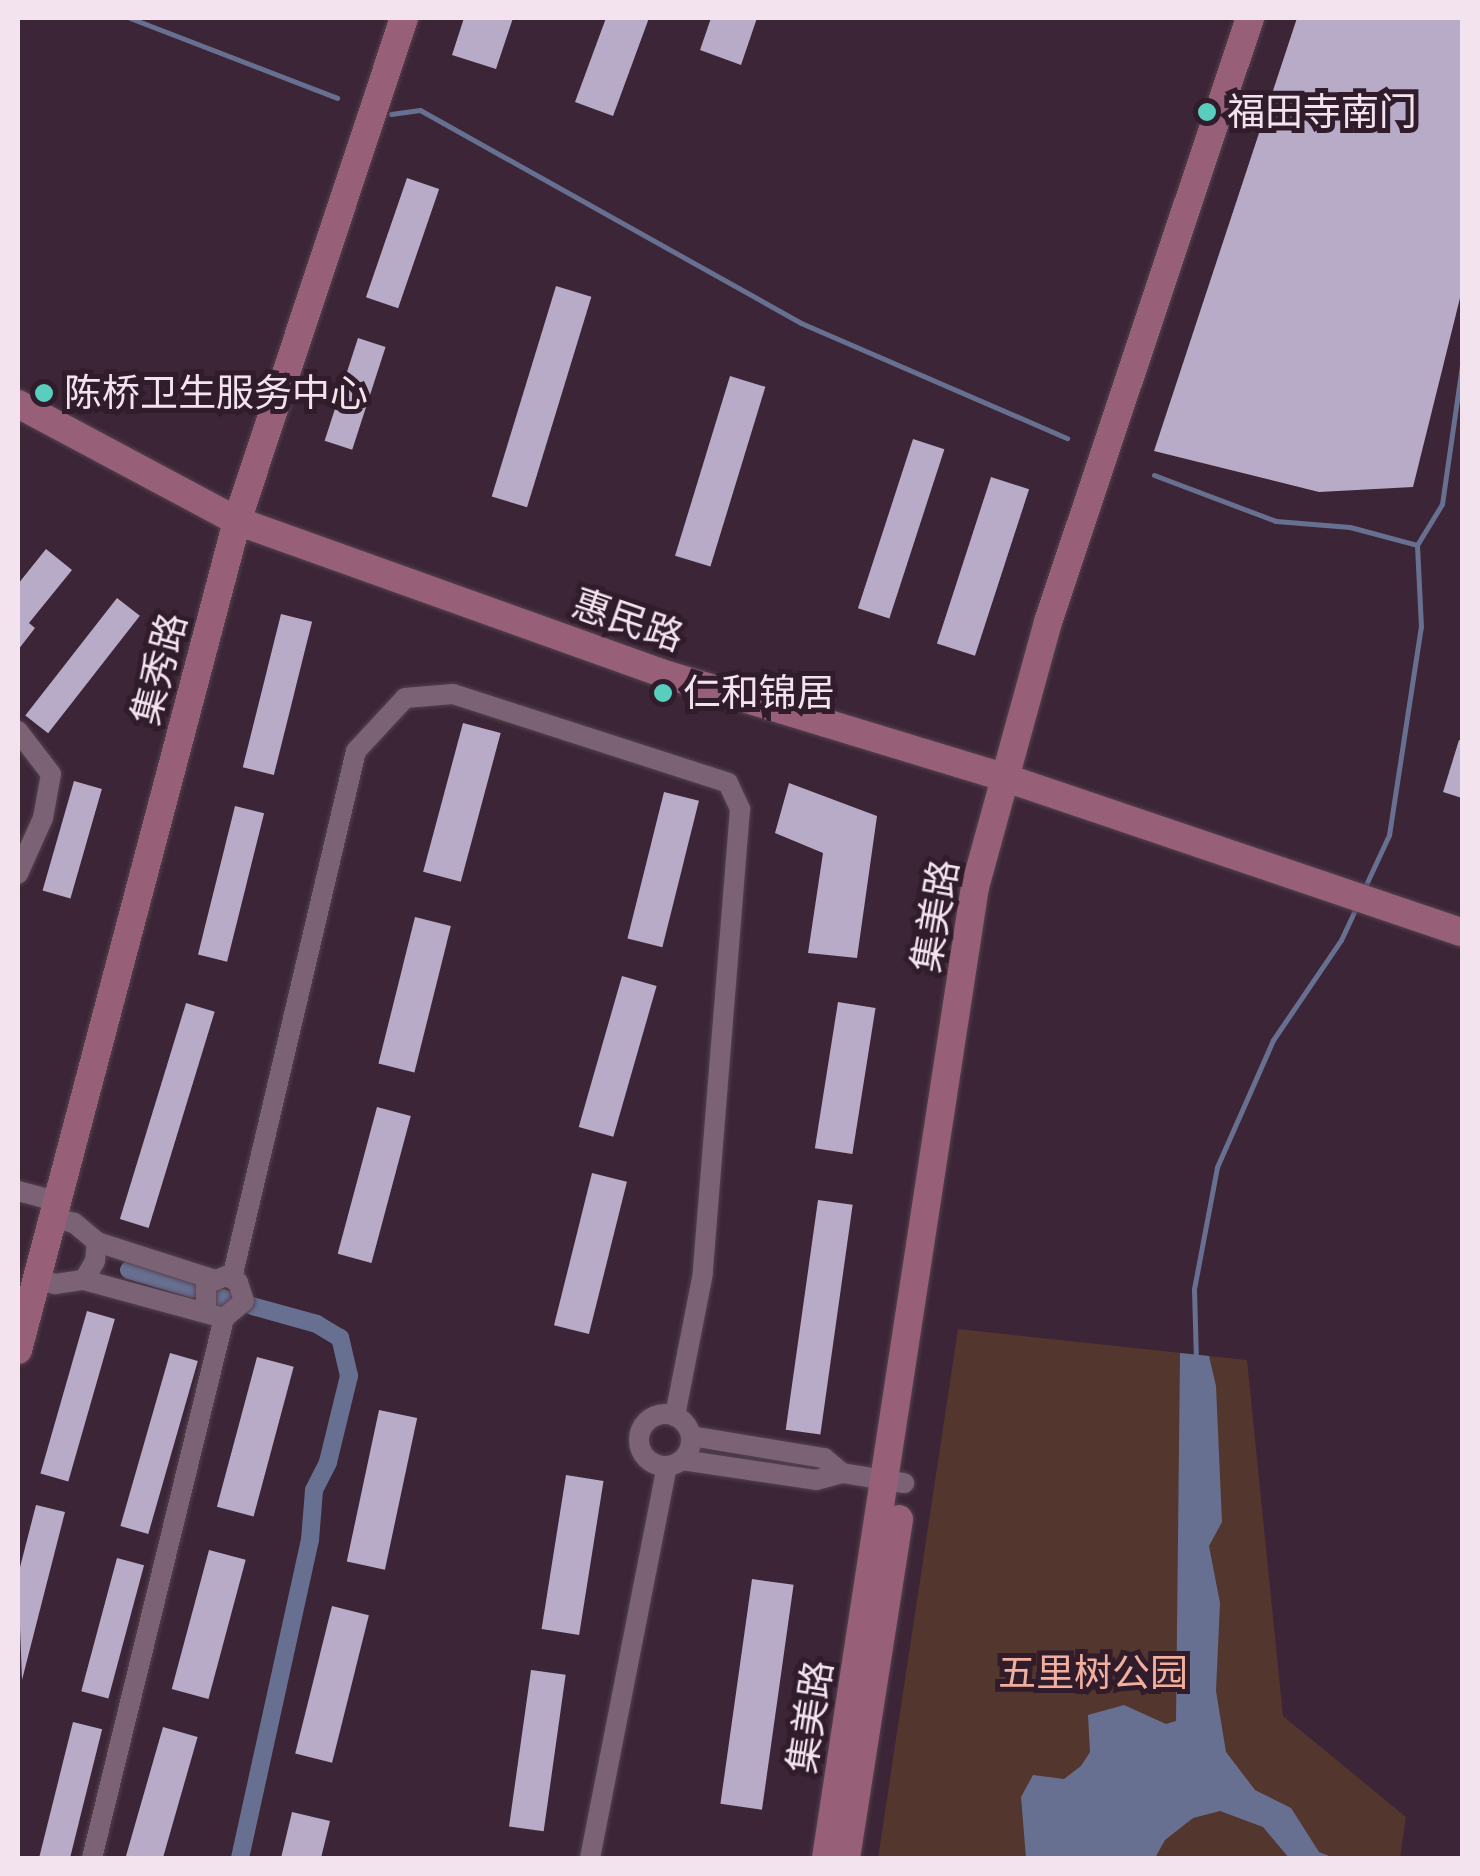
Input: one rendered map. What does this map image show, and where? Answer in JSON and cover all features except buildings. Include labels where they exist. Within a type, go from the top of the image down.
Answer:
[{"type":"main road","name":"集秀路","points":[[18,1350],[237,521],[404,18]]},
{"type":"main road","name":"集美路","points":[[1012,780],[1048,622],[1250,18]]},
{"type":"main road","name":"集美路","points":[[846,1858],[975,887],[1268,18]]},
{"type":"main road","name":"惠民路","points":[[18,404],[237,521],[661,673],[1012,780],[1462,932]]},
{"type":"main road","name":"集美路","points":[[826,1858],[895,1481]]},
{"type":"street","points":[[215,1314],[202,1297],[222,1278],[356,752],[405,698],[454,694],[728,783],[740,808],[707,1235],[675,1416]]},
{"type":"street","points":[[18,731],[51,774],[44,818],[18,874]]},
{"type":"street","points":[[18,1191],[54,1209],[97,1242],[222,1278],[244,1302],[215,1314],[84,1280],[55,1284],[36,1278]]},
{"type":"street","points":[[84,1280],[97,1242]]},
{"type":"street","points":[[92,1858],[215,1314]]},
{"type":"street","points":[[842,1472],[824,1458],[690,1436],[675,1416],[657,1414],[639,1433],[644,1457],[674,1463],[816,1480],[842,1472],[895,1481]]},
{"type":"street","points":[[590,1858],[674,1463],[690,1436]]},
{"type":"green space","name":"五里树公园","points":[[958,1329],[1247,1360],[1283,1716],[1406,1817],[1400,1858],[878,1858]]},
{"type":"water","points":[[1180,1353],[1209,1356],[1216,1386],[1222,1522],[1209,1546],[1220,1603],[1216,1691],[1226,1752],[1255,1790],[1291,1808],[1319,1852],[1334,1858],[1289,1858],[1263,1827],[1220,1811],[1193,1818],[1165,1840],[1155,1858],[1026,1858],[1021,1797],[1033,1775],[1064,1779],[1081,1766],[1090,1752],[1088,1715],[1124,1705],[1166,1724],[1176,1721]]},
{"type":"waterway","points":[[130,18],[337,98]]},
{"type":"waterway","points":[[391,114],[420,110],[801,323],[1067,438]]},
{"type":"waterway","points":[[1363,891],[1389,835],[1421,627],[1417,545],[1442,504],[1462,365]]},
{"type":"waterway","points":[[1154,475],[1276,521],[1350,527],[1417,545]]},
{"type":"waterway","points":[[1196,1361],[1194,1289],[1217,1167],[1273,1040],[1341,940],[1357,905]]},
{"type":"waterway","points":[[129,1270],[193,1289]]},
{"type":"waterway","points":[[212,1295],[233,1301]]},
{"type":"waterway","points":[[240,1858],[310,1540],[314,1490],[328,1462],[349,1376],[340,1338],[317,1324],[252,1306]]},
{"type":"place","name":"福田寺南门","points":[[1207,112]]},
{"type":"place","name":"陈桥卫生服务中心","points":[[44,393]]},
{"type":"place","name":"仁和锦居","points":[[663,693]]}]
